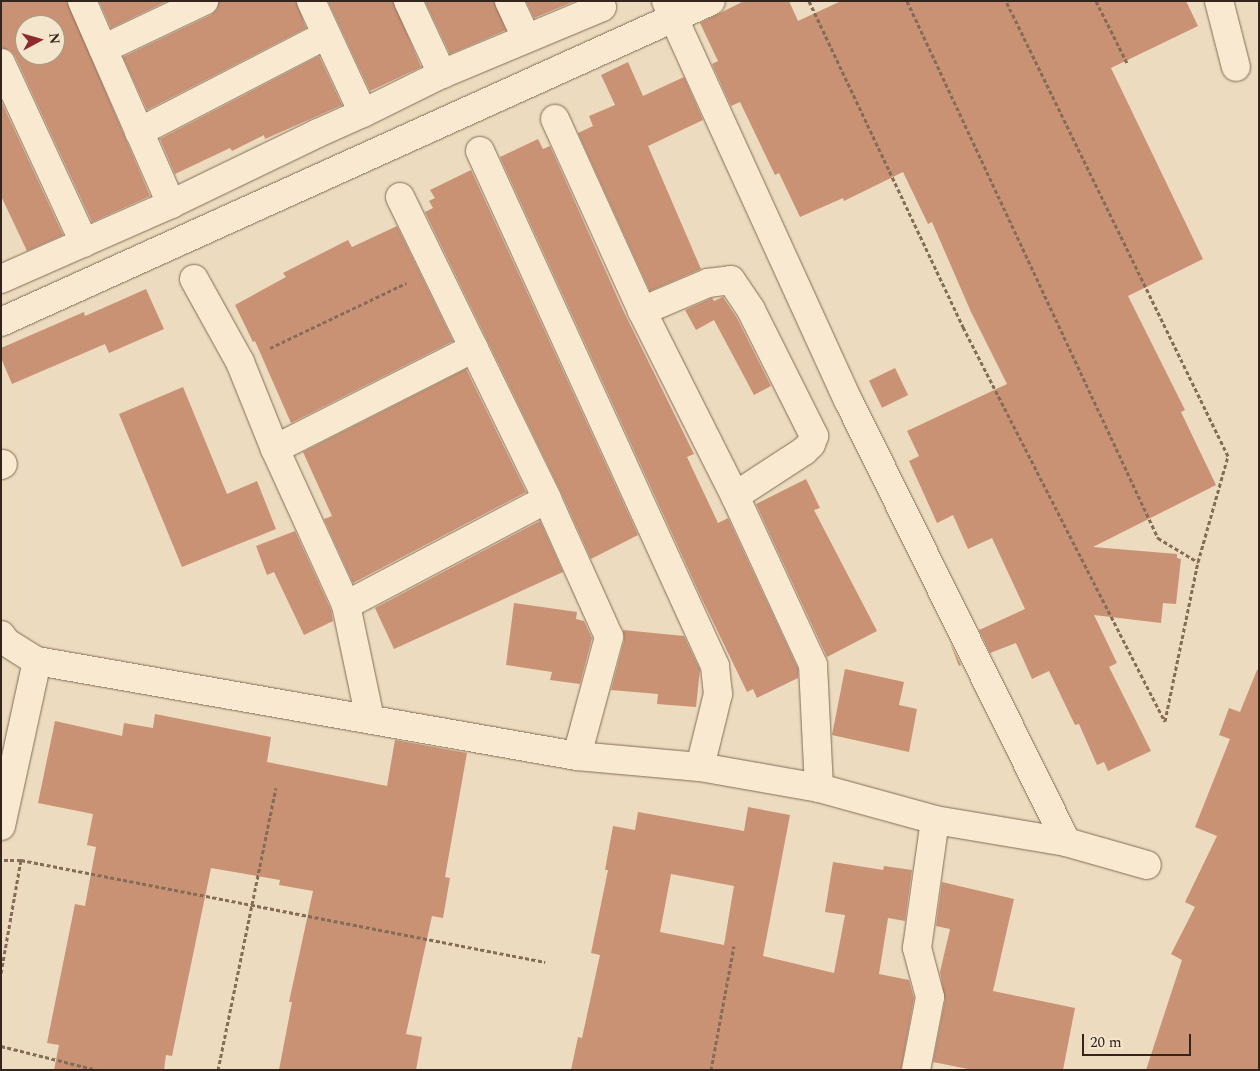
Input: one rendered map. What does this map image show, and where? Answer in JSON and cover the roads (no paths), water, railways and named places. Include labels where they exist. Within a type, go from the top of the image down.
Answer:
[{"type":"street","points":[[82,1],[171,204]]},
{"type":"street","points":[[103,49],[204,1]]},
{"type":"street","points":[[311,1],[363,113]]},
{"type":"street","points":[[408,1],[442,74]]},
{"type":"street","points":[[510,1],[526,37]]},
{"type":"street","points":[[4,271],[84,243],[171,204],[442,74],[526,37],[602,7],[599,1]]},
{"type":"street","points":[[1,322],[670,10],[711,1]]},
{"type":"street","points":[[1218,1],[1236,67]]},
{"type":"street","points":[[670,10],[848,400],[1066,842]]},
{"type":"street","points":[[139,132],[326,35]]},
{"type":"street","points":[[1,63],[84,243]]},
{"type":"street","points":[[555,119],[642,311],[735,496],[813,665],[819,788]]},
{"type":"street","points":[[480,151],[715,666],[718,694],[700,767]]},
{"type":"street","points":[[400,197],[547,499],[609,637],[577,756]]},
{"type":"street","points":[[194,279],[240,362],[275,449],[346,605],[370,719]]},
{"type":"street","points":[[642,311],[708,283],[731,280],[751,310],[814,436],[811,444],[804,451],[735,496]]},
{"type":"street","points":[[275,449],[474,348]]},
{"type":"street","points":[[346,605],[547,499]]},
{"type":"street","points":[[1,635],[6,642],[37,661],[577,756],[700,767],[819,788],[935,820],[1066,842],[1147,866]]},
{"type":"street","points":[[1,826],[37,661]]},
{"type":"street","points":[[916,1070],[930,997],[917,948],[935,820]]}]
